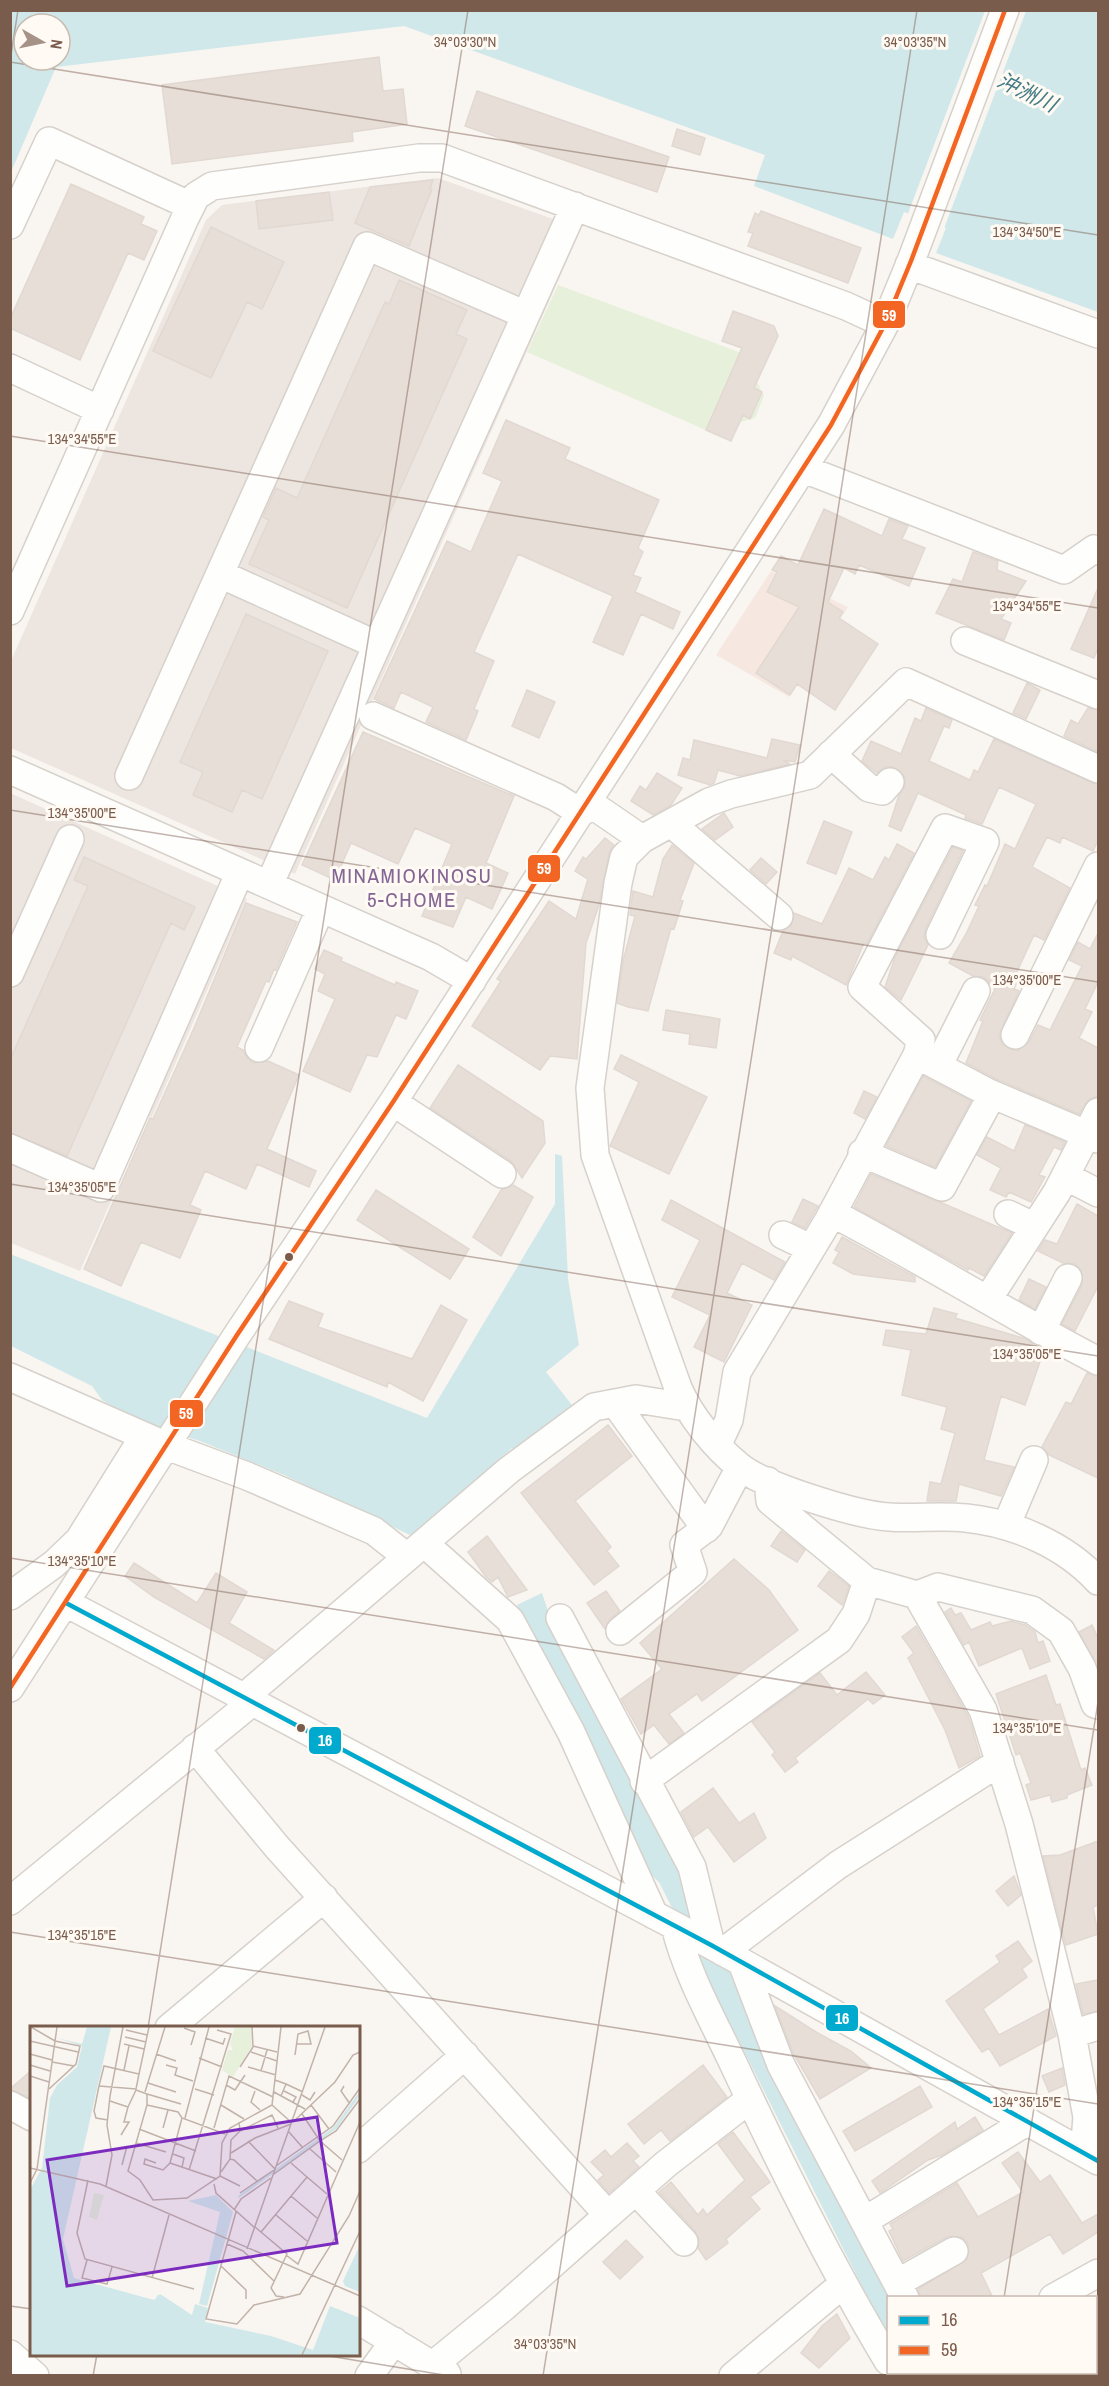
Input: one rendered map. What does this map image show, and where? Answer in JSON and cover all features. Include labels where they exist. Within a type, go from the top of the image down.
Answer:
[{"type":"street","points":[[10,1596],[54,1564],[79,1540],[237,1335],[393,1102],[804,469],[846,398],[885,324],[1005,10]]},
{"type":"street","points":[[10,225],[49,141],[191,206]]},
{"type":"street","points":[[10,611],[191,206],[204,190],[227,182],[433,157],[455,162],[846,306],[885,324]]},
{"type":"street","points":[[269,885],[574,206]]},
{"type":"street","points":[[129,776],[367,246],[526,315]]},
{"type":"street","points":[[910,263],[1098,334]]},
{"type":"street","points":[[10,368],[100,410]]},
{"type":"street","points":[[804,469],[1064,570],[1094,549],[1098,551]]},
{"type":"street","points":[[220,574],[377,645]]},
{"type":"street","points":[[965,641],[1095,686]]},
{"type":"street","points":[[1096,1574],[1082,1563],[1016,1528],[965,1518],[888,1517],[853,1512],[768,1481],[740,1467],[686,1407],[595,1155],[590,1088],[618,883],[624,857],[642,840],[709,802],[731,794],[810,775],[906,682],[1098,769]]},
{"type":"street","points":[[373,716],[584,808],[642,840]]},
{"type":"street","points":[[831,754],[869,788],[882,791],[890,782]]},
{"type":"street","points":[[10,770],[431,957],[472,981]]},
{"type":"street","points":[[672,824],[779,916]]},
{"type":"street","points":[[940,935],[985,842],[945,828],[862,987],[921,1041],[927,1061],[992,1095],[1094,1129],[1065,1176],[1046,1218],[988,1299]]},
{"type":"street","points":[[10,973],[70,839]]},
{"type":"street","points":[[1015,1035],[1098,866]]},
{"type":"street","points":[[10,1148],[101,1188],[240,872]]},
{"type":"street","points":[[259,1048],[321,908]]},
{"type":"street","points":[[718,1444],[729,1420],[737,1372],[832,1213],[862,1153],[976,992]]},
{"type":"street","points":[[862,1153],[942,1187],[992,1095]]},
{"type":"street","points":[[393,1102],[502,1174]]},
{"type":"street","points":[[1065,1176],[1098,1193]]},
{"type":"street","points":[[832,1213],[928,1264],[1041,1331],[1098,1360]]},
{"type":"street","points":[[1008,1214],[1046,1218]]},
{"type":"street","points":[[783,1236],[810,1248]]},
{"type":"street","points":[[1041,1331],[1068,1278]]},
{"type":"street","points":[[10,1377],[155,1441],[247,1476],[415,1550],[510,1620],[571,1732],[682,1953],[750,2099],[842,2285],[887,2359]]},
{"type":"street","points":[[10,1901],[195,1748],[415,1550],[509,1470],[594,1407],[636,1399],[686,1407]]},
{"type":"street","points":[[615,1402],[706,1529]]},
{"type":"street","points":[[10,1688],[66,1604],[155,1441]]},
{"type":"street","points":[[1006,1526],[1034,1461]]},
{"type":"street","points":[[620,1631],[693,1572],[684,1545],[706,1529],[740,1467]]},
{"type":"street","points":[[768,1481],[770,1501],[867,1581],[917,1595],[938,1587],[1032,1610],[1061,1631],[1082,1668],[1097,1707]]},
{"type":"street","points":[[644,1781],[839,1640],[856,1614],[867,1581]]},
{"type":"street","points":[[917,1595],[983,1710],[1000,1762],[1019,1824],[1072,2034],[1093,2156]]},
{"type":"street","points":[[66,1604],[726,1953],[1093,2156]]},
{"type":"street","points":[[560,1618],[644,1781],[692,1867],[726,1953],[781,2065],[901,2290],[954,2251]]},
{"type":"street","points":[[195,1748],[277,1847],[608,2215]]},
{"type":"street","points":[[726,1953],[838,1866],[1000,1762]]},
{"type":"street","points":[[171,2026],[324,1898]]},
{"type":"street","points":[[1072,2034],[1098,2026]]},
{"type":"street","points":[[360,2147],[465,2055]]},
{"type":"street","points":[[360,2321],[442,2370],[504,2307],[608,2215],[750,2099]]},
{"type":"street","points":[[10,2105],[30,2116]]},
{"type":"street","points":[[864,2221],[1028,2121]]},
{"type":"street","points":[[636,2191],[684,2242]]},
{"type":"street","points":[[1057,2296],[1098,2273]]},
{"type":"street","points":[[733,2376],[842,2285]]},
{"type":"street","points":[[369,2376],[394,2342]]},
{"type":"street","points":[[10,2354],[35,2376]]},
{"type":"shaded area","points":[[438,178],[581,229],[295,874],[11,748],[11,661],[206,220],[222,205]]},
{"type":"shaded area","points":[[771,571],[848,607],[789,697],[716,655]]},
{"type":"shaded area","points":[[10,793],[247,899],[152,1117],[149,1116],[80,1271],[11,1243]]},
{"type":"green space","points":[[558,285],[766,362],[757,382],[764,396],[755,418],[740,422],[731,441],[527,352]]},
{"type":"water","name":"沖洲川","points":[[11,11],[1098,11],[1098,312],[936,253],[946,228],[904,212],[893,239],[754,186],[765,155],[404,26],[72,65],[72,12],[12,12],[12,72],[54,72],[11,172]]},
{"type":"water","points":[[555,1154],[562,1156],[568,1279],[579,1345],[546,1372],[575,1409],[519,1455],[512,1448],[412,1536],[284,1475],[200,1441],[139,1422],[102,1400],[92,1386],[11,1346],[10,1254],[427,1418],[555,1204]]},
{"type":"water","points":[[542,1593],[551,1620],[734,1976],[892,2296],[887,2296],[887,2336],[659,1882],[646,1871],[517,1605]]},
{"type":"pier","points":[[985,11],[1026,11],[934,255],[942,230],[907,216]]},
{"type":"building","points":[[379,57],[383,91],[403,89],[407,124],[352,132],[353,141],[172,164],[162,85]]},
{"type":"building","points":[[477,91],[669,157],[657,192],[465,126]]},
{"type":"building","points":[[677,129],[705,138],[700,155],[672,146]]},
{"type":"building","points":[[433,180],[430,188],[432,189],[409,246],[355,223],[370,187]]},
{"type":"building","points":[[71,184],[144,217],[141,224],[157,231],[144,260],[128,253],[80,360],[10,328],[10,319]]},
{"type":"building","points":[[329,192],[333,220],[259,229],[256,201]]},
{"type":"building","points":[[761,211],[861,248],[848,283],[748,246],[753,233],[748,232],[755,213],[759,215]]},
{"type":"building","points":[[211,227],[284,262],[262,309],[247,302],[211,378],[153,351]]},
{"type":"building","points":[[399,280],[467,310],[456,334],[467,339],[347,608],[249,564],[269,520],[263,517],[276,488],[297,498],[385,302],[389,304]]},
{"type":"building","points":[[733,311],[774,326],[778,336],[754,388],[762,392],[750,419],[743,415],[731,441],[706,430],[742,348],[722,341]]},
{"type":"building","points":[[506,420],[570,448],[565,459],[659,500],[638,548],[643,552],[633,575],[641,578],[635,592],[680,612],[673,629],[641,614],[623,655],[593,642],[613,596],[518,554],[474,652],[494,661],[474,709],[478,711],[466,740],[426,722],[433,707],[401,692],[394,708],[374,699],[447,541],[471,552],[502,481],[483,473]]},
{"type":"building","points":[[824,509],[882,536],[889,519],[908,526],[902,539],[925,548],[909,586],[859,565],[855,574],[844,568],[828,602],[843,612],[839,618],[878,644],[835,710],[797,684],[790,695],[756,673],[799,607],[767,592],[777,572],[772,570],[781,556],[798,565]]},
{"type":"building","points":[[973,552],[998,561],[997,570],[1026,581],[1001,619],[1011,623],[1004,640],[936,613],[953,579],[962,582]]},
{"type":"building","points":[[1098,588],[1098,648],[1094,658],[1071,649]]},
{"type":"building","points":[[246,614],[328,651],[262,799],[242,790],[232,812],[193,795],[203,772],[180,762]]},
{"type":"building","points":[[1027,683],[1040,690],[1026,719],[1013,713]]},
{"type":"building","points":[[527,690],[555,702],[539,738],[512,726]]},
{"type":"building","points":[[926,708],[952,720],[949,728],[944,726],[929,761],[970,780],[974,770],[978,772],[994,739],[1098,785],[1098,840],[1093,851],[1062,837],[1060,843],[1047,837],[1032,867],[1070,888],[1044,940],[1034,935],[1014,978],[1018,979],[1014,989],[1019,991],[999,1035],[1002,1044],[1017,1051],[1029,1042],[1038,1025],[1050,1030],[1082,966],[1069,960],[1078,942],[1090,949],[1098,933],[1098,982],[1085,1009],[1092,1012],[1079,1038],[1098,1048],[1098,1096],[1089,1099],[1079,1114],[996,1079],[966,1063],[983,1021],[980,1020],[995,989],[984,977],[973,976],[949,963],[966,934],[979,906],[975,905],[985,885],[987,886],[1005,844],[1015,849],[1036,804],[999,787],[982,824],[965,818],[966,815],[918,793],[901,831],[889,826],[899,795],[905,786],[905,777],[893,767],[885,767],[877,773],[862,761],[871,741],[901,754],[915,718],[921,721]]},
{"type":"building","points":[[1088,708],[1098,710],[1098,752],[1064,736],[1071,720],[1078,724]]},
{"type":"building","points":[[363,732],[514,796],[486,863],[508,873],[492,909],[466,897],[453,927],[422,916],[452,844],[415,828],[398,864],[351,843],[335,880],[302,865]]},
{"type":"building","points":[[772,739],[800,745],[795,762],[783,760],[790,764],[740,776],[718,770],[714,783],[710,785],[678,775],[683,758],[690,760],[694,740],[767,758]]},
{"type":"building","points":[[657,773],[682,788],[671,805],[653,815],[631,801],[640,786],[646,790]]},
{"type":"building","points":[[724,813],[733,827],[715,840],[702,829]]},
{"type":"building","points":[[824,821],[852,832],[836,874],[807,863]]},
{"type":"building","points":[[605,838],[614,845],[609,853],[599,905],[586,943],[577,1059],[550,1056],[540,1070],[472,1026],[501,981],[497,979],[549,901],[576,919],[588,879],[575,871],[583,857],[586,859]]},
{"type":"building","points":[[897,844],[914,853],[867,944],[864,943],[846,985],[792,956],[791,960],[774,953],[783,931],[791,926],[794,913],[822,924],[849,868],[873,880],[885,857],[889,860]]},
{"type":"building","points":[[672,845],[694,863],[680,900],[683,901],[674,929],[671,928],[648,1011],[628,1007],[617,1003],[623,961],[635,916],[630,915],[633,891],[653,897],[663,859]]},
{"type":"building","points":[[953,847],[963,851],[926,928],[924,937],[928,945],[901,1000],[885,987],[895,957]]},
{"type":"building","points":[[84,857],[195,907],[184,930],[171,923],[67,1156],[10,1133],[10,1060],[88,886],[74,880]]},
{"type":"building","points":[[761,858],[777,872],[766,884],[750,870]]},
{"type":"building","points":[[246,903],[297,922],[276,970],[274,969],[269,982],[266,981],[237,1047],[243,1050],[253,1063],[268,1061],[299,1075],[267,1149],[316,1171],[309,1187],[257,1164],[246,1189],[205,1171],[190,1205],[201,1210],[180,1258],[141,1242],[121,1286],[84,1269],[150,1118],[153,1119],[194,1028]]},
{"type":"building","points":[[324,950],[342,958],[341,961],[395,985],[396,982],[418,991],[406,1019],[396,1015],[377,1057],[367,1055],[350,1092],[303,1071],[335,999],[318,991],[325,974],[315,969]]},
{"type":"building","points":[[666,1010],[720,1019],[716,1048],[689,1044],[690,1034],[663,1030]]},
{"type":"building","points":[[621,1055],[707,1097],[669,1174],[610,1146],[639,1082],[614,1069]]},
{"type":"building","points":[[458,1065],[543,1121],[545,1143],[522,1178],[511,1161],[430,1108]]},
{"type":"building","points":[[923,1076],[971,1101],[935,1167],[886,1146]]},
{"type":"building","points":[[864,1091],[877,1097],[865,1119],[854,1113]]},
{"type":"building","points":[[1025,1125],[1065,1142],[1061,1150],[1054,1147],[1039,1175],[1045,1177],[1031,1202],[1009,1192],[1006,1197],[990,1190],[1001,1168],[977,1155],[987,1137],[1014,1151]]},
{"type":"building","points":[[871,1174],[1012,1233],[984,1276],[969,1268],[968,1270],[854,1207]]},
{"type":"building","points":[[513,1185],[533,1197],[501,1256],[473,1237],[501,1190]]},
{"type":"building","points":[[376,1190],[469,1249],[450,1279],[357,1220]]},
{"type":"building","points":[[803,1199],[818,1206],[805,1228],[792,1222]]},
{"type":"building","points":[[671,1200],[785,1262],[774,1280],[742,1263],[727,1293],[752,1305],[724,1362],[694,1347],[710,1315],[672,1297],[700,1240],[662,1220]]},
{"type":"building","points":[[1077,1204],[1098,1216],[1098,1286],[1075,1331],[1062,1324],[1082,1285],[1081,1270],[1075,1264],[1063,1263],[1038,1251],[1045,1240],[1057,1244]]},
{"type":"building","points":[[842,1237],[915,1277],[915,1282],[853,1274],[833,1263],[839,1252],[835,1250]]},
{"type":"building","points":[[1029,1279],[1046,1287],[1035,1309],[1019,1300]]},
{"type":"building","points":[[289,1301],[323,1314],[318,1327],[412,1359],[441,1305],[467,1320],[423,1401],[388,1382],[387,1387],[269,1339]]},
{"type":"building","points":[[934,1308],[957,1314],[955,1318],[1023,1338],[1044,1350],[1025,1405],[1001,1396],[984,1460],[1014,1467],[1001,1496],[959,1484],[956,1501],[927,1501],[930,1482],[941,1484],[955,1433],[941,1429],[947,1407],[902,1395],[911,1350],[883,1345],[886,1330],[926,1334]]},
{"type":"building","points":[[1087,1373],[1098,1377],[1098,1478],[1049,1455],[1042,1447],[1066,1402],[1071,1404]]},
{"type":"building","points":[[608,1425],[632,1456],[575,1501],[611,1547],[607,1551],[619,1566],[594,1585],[521,1493]]},
{"type":"building","points":[[781,1531],[805,1550],[797,1562],[771,1546]]},
{"type":"building","points":[[487,1536],[527,1590],[508,1597],[498,1577],[492,1582],[486,1577],[468,1552]]},
{"type":"building","points":[[734,1559],[769,1590],[798,1630],[702,1701],[697,1694],[669,1714],[684,1733],[669,1744],[654,1725],[641,1734],[621,1699],[662,1669],[640,1643]]},
{"type":"building","points":[[134,1563],[197,1603],[216,1573],[247,1592],[229,1623],[274,1650],[264,1659],[154,1597],[125,1576]]},
{"type":"building","points":[[829,1571],[849,1586],[842,1605],[818,1586]]},
{"type":"building","points":[[606,1591],[620,1611],[610,1619],[605,1629],[587,1603]]},
{"type":"building","points":[[951,1608],[955,1615],[961,1613],[971,1630],[990,1622],[992,1626],[1011,1621],[1025,1625],[1035,1632],[1038,1643],[1043,1641],[1050,1661],[1030,1669],[1022,1648],[979,1666],[969,1642],[964,1645],[945,1612]]},
{"type":"building","points":[[1092,1625],[1098,1638],[1098,1667],[1079,1632]]},
{"type":"building","points":[[916,1626],[968,1716],[972,1728],[980,1756],[959,1768],[945,1730],[908,1658],[914,1653],[902,1637]]},
{"type":"building","points":[[866,1672],[885,1695],[873,1704],[868,1699],[795,1758],[798,1762],[785,1772],[772,1755],[775,1752],[752,1722],[820,1673],[837,1695]]},
{"type":"building","points":[[1046,1675],[1056,1705],[1060,1704],[1081,1770],[1085,1768],[1092,1785],[1067,1795],[1067,1798],[1052,1802],[1050,1795],[1031,1800],[1026,1785],[1031,1783],[1020,1753],[1016,1755],[996,1694]]},
{"type":"building","points":[[713,1788],[739,1823],[754,1813],[766,1838],[734,1862],[708,1827],[694,1837],[681,1812]]},
{"type":"building","points":[[1098,1841],[1098,1905],[1093,1907],[1098,1934],[1066,1945],[1043,1856],[1060,1855]]},
{"type":"building","points":[[1014,1876],[1021,1895],[1008,1906],[996,1891]]},
{"type":"building","points":[[1018,1941],[1032,1961],[1022,1969],[1027,1977],[983,2009],[999,2035],[1048,2009],[1056,2036],[1000,2066],[989,2048],[982,2052],[946,2001],[1000,1962],[996,1956]]},
{"type":"building","points":[[1098,1980],[1098,2011],[1083,2014],[1076,1984]]},
{"type":"building","points":[[775,2006],[851,2051],[871,2068],[820,2099],[793,2053]]},
{"type":"building","points":[[703,2065],[727,2097],[670,2141],[661,2130],[644,2144],[628,2124]]},
{"type":"building","points":[[1062,2068],[1065,2085],[1049,2092],[1042,2076]]},
{"type":"building","points":[[30,2072],[30,2098],[10,2089]]},
{"type":"building","points":[[920,2086],[932,2107],[855,2151],[843,2131]]},
{"type":"building","points":[[975,2117],[983,2130],[942,2155],[928,2160],[880,2193],[872,2181],[955,2122],[957,2129]]},
{"type":"building","points":[[733,2132],[770,2182],[750,2197],[760,2209],[726,2239],[728,2243],[706,2260],[698,2248],[699,2239],[695,2231],[659,2192],[671,2182],[698,2215],[703,2209],[707,2215],[745,2180],[718,2144]]},
{"type":"building","points":[[627,2143],[639,2156],[633,2161],[639,2167],[609,2193],[598,2180],[604,2175],[591,2162],[605,2150],[611,2157]]},
{"type":"building","points":[[1018,2152],[1040,2182],[1050,2175],[1082,2223],[1098,2214],[1098,2232],[1063,2254],[1050,2234],[981,2273],[992,2296],[920,2296],[918,2289],[967,2259],[968,2244],[962,2237],[947,2237],[903,2261],[889,2231],[893,2229],[890,2224],[957,2183],[978,2217],[1023,2192],[1002,2163]]},
{"type":"building","points":[[626,2240],[643,2257],[620,2279],[603,2262]]},
{"type":"building","points":[[837,2314],[850,2338],[819,2368],[801,2353],[822,2326]]},
{"type":"transit line","name":"59","points":[[10,1688],[237,1335],[393,1102],[831,425],[885,324],[1005,10]]},
{"type":"transit line","name":"16","points":[[66,1603],[711,1945],[1098,2161]]},
{"type":"district","name":"MINAMIOKINOSU 5-CHOME","points":[[412,887]]}]
